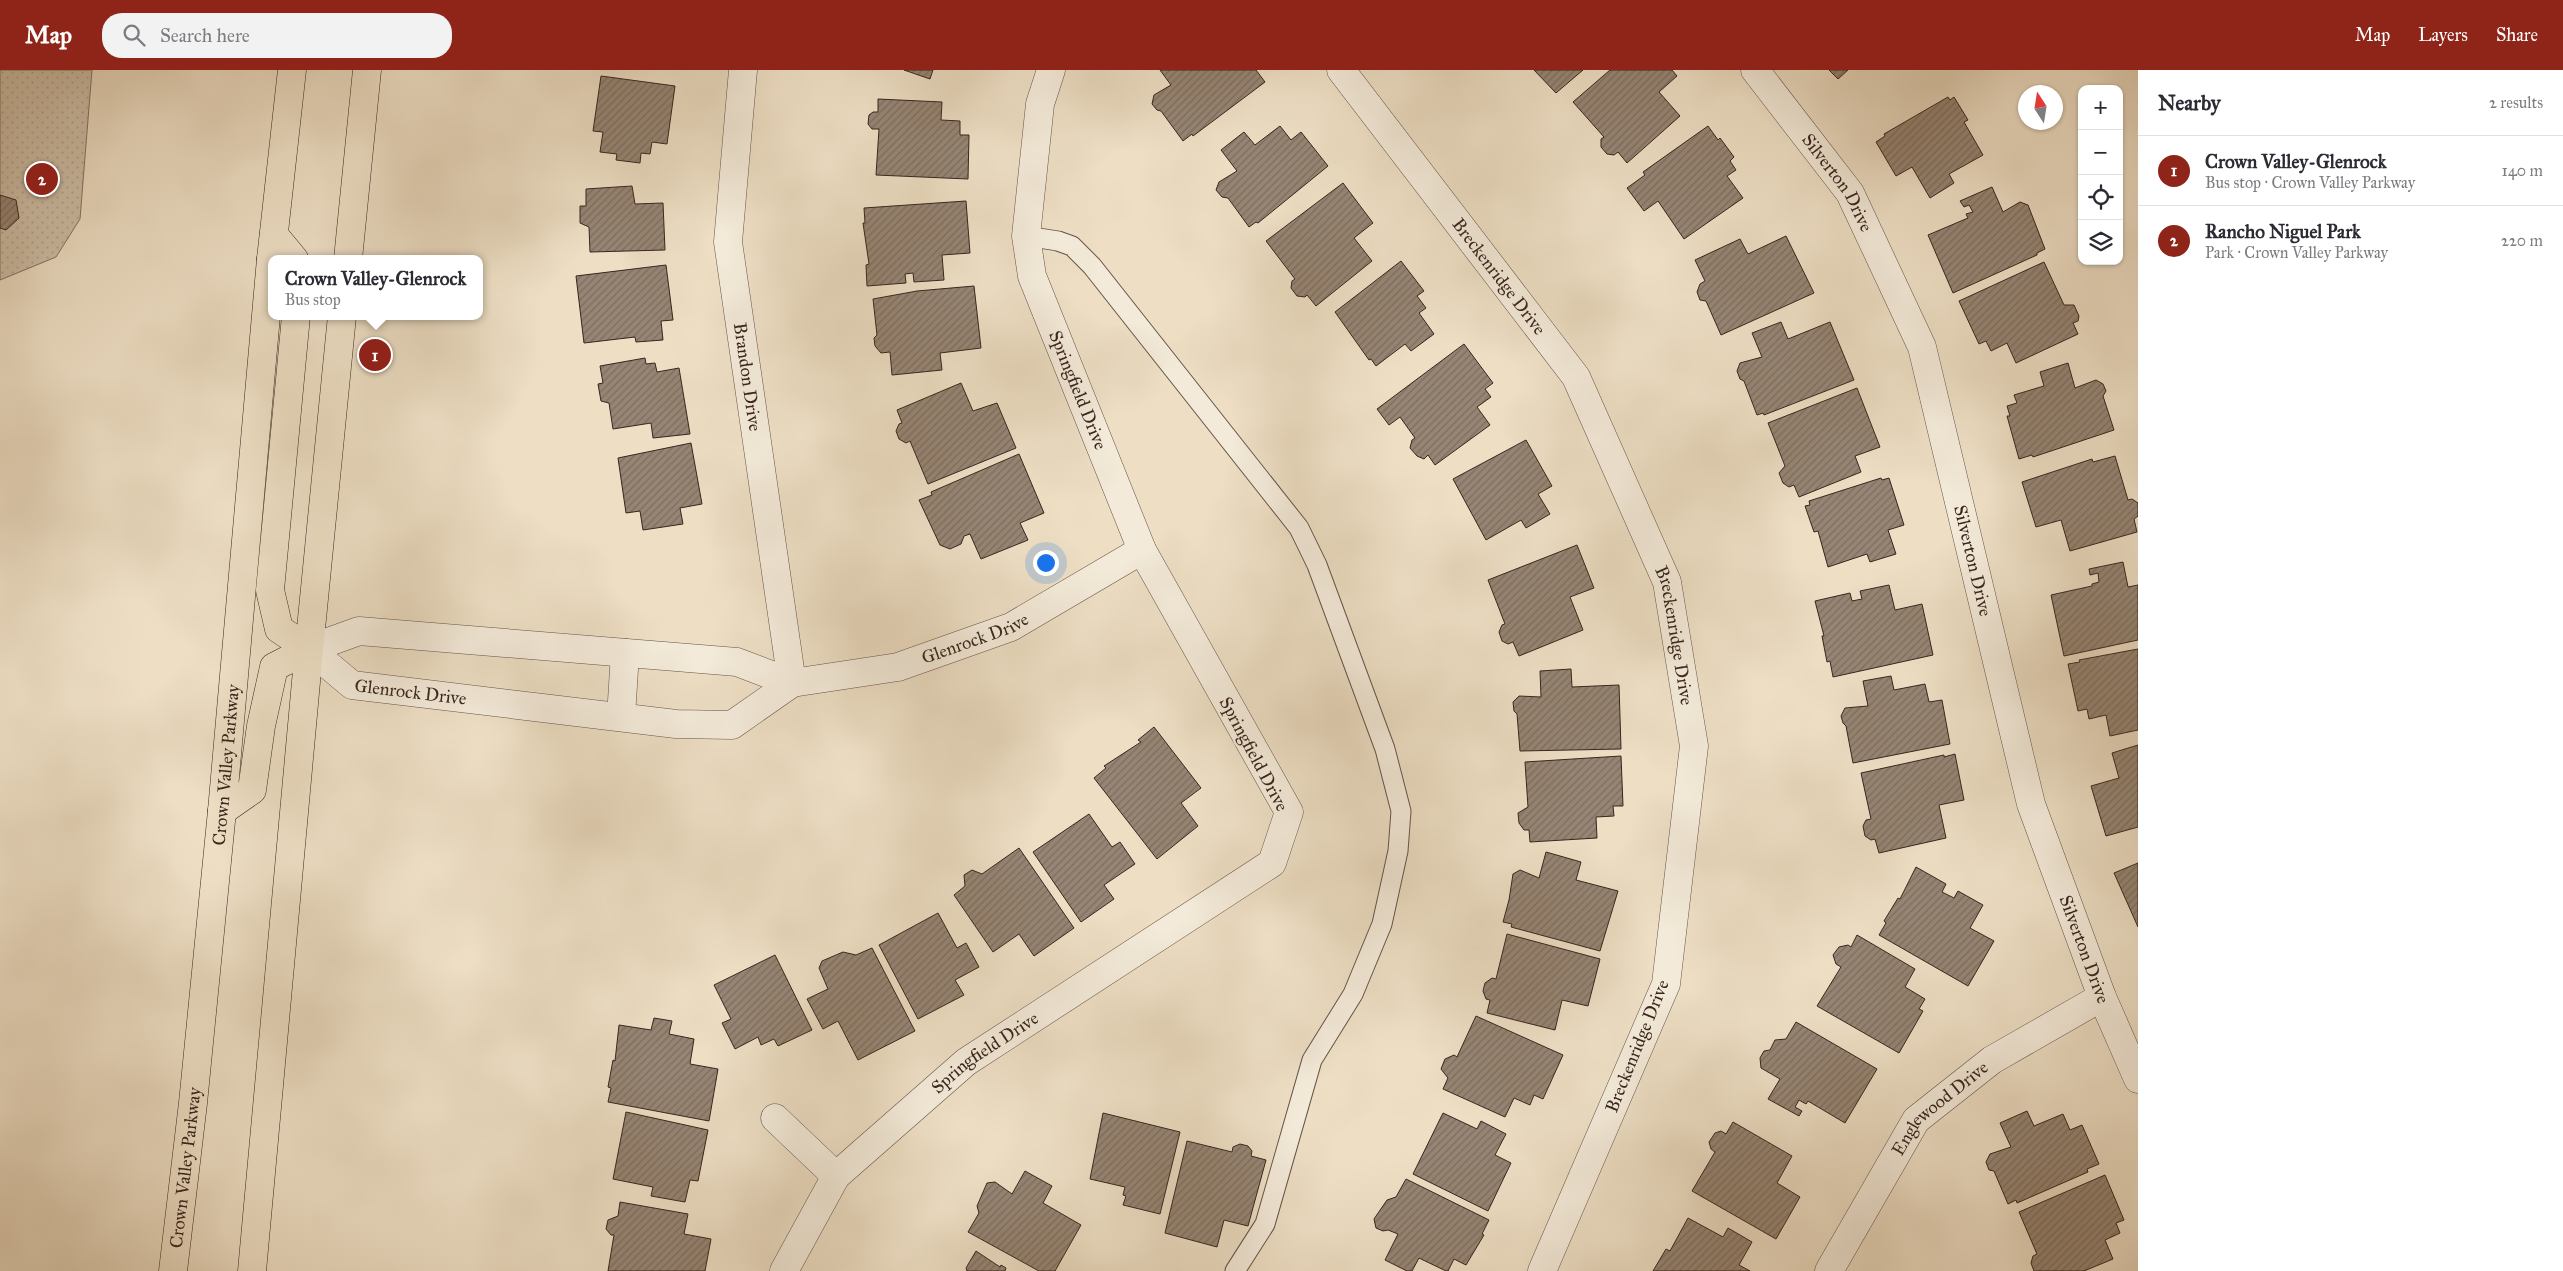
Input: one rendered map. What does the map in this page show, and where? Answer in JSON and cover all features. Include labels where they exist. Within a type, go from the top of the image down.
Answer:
[{"type":"main road","name":"Crown Valley Parkway","points":[[272,251],[292,70]]},
{"type":"main road","points":[[348,255],[367,70]]},
{"type":"main road","name":"Crown Valley Parkway","points":[[173,1271],[193,1103],[222,811],[268,296]]},
{"type":"main road","points":[[296,320],[270,590],[279,629],[309,649]]},
{"type":"main road","points":[[252,1271],[309,649],[342,320]]},
{"type":"main road","points":[[222,811],[252,790],[261,726],[274,667],[309,649]]},
{"type":"street","name":"Brandon Drive","points":[[743,70],[728,242],[792,683]]},
{"type":"street","name":"Springfield Drive","points":[[784,1271],[836,1176],[966,1062],[1272,863],[1289,812],[1142,550],[1032,276],[1026,236],[1040,104],[1051,70]]},
{"type":"street","name":"Breckenridge Drive","points":[[1341,70],[1576,377],[1667,582],[1694,746],[1666,984],[1542,1271]]},
{"type":"street","name":"Silverton Drive","points":[[1755,70],[1850,193],[1922,347],[2031,804],[2102,997],[2138,1079]]},
{"type":"street","name":"Glenrock Drive","points":[[309,649],[352,685],[676,724],[732,725],[792,683],[898,667],[1011,627],[1142,550]]},
{"type":"street","name":"Glenrock Drive","points":[[309,649],[359,631],[737,662],[792,683]]},
{"type":"street","points":[[621,717],[625,653]]},
{"type":"street","name":"Englewood Drive","points":[[1829,1271],[1916,1120],[1992,1060],[2102,997]]},
{"type":"street","points":[[775,1118],[836,1176]]},
{"type":"lane","points":[[1026,236],[1058,241],[1072,246],[1092,266],[1299,528],[1317,564],[1384,749],[1401,811],[1398,851],[1382,924],[1354,994],[1312,1060],[1264,1224],[1235,1271]]},
{"type":"shaded area","points":[[0,70],[92,70],[80,219],[56,257],[0,280]]},
{"type":"building","points":[[904,70],[933,70],[930,79]]},
{"type":"building","points":[[1160,70],[1256,70],[1265,82],[1193,136],[1192,134],[1183,141],[1161,111],[1157,110],[1152,104],[1154,95],[1171,85]]},
{"type":"building","points":[[1534,70],[1583,70],[1556,93]]},
{"type":"building","points":[[1610,70],[1672,70],[1677,76],[1659,92],[1680,116],[1627,163],[1618,152],[1614,155],[1607,154],[1601,147],[1601,139],[1604,137],[1573,102]]},
{"type":"building","points":[[1829,70],[1848,70],[1838,79]]},
{"type":"building","points":[[601,76],[675,86],[667,144],[652,142],[650,154],[641,153],[640,163],[616,160],[617,154],[600,152],[603,132],[593,131]]},
{"type":"building","points":[[1948,97],[1950,100],[1954,97],[1968,120],[1964,122],[1983,155],[1949,174],[1954,183],[1930,198],[1912,167],[1896,176],[1876,142],[1885,136],[1884,134]]},
{"type":"building","points":[[878,99],[942,102],[941,120],[960,121],[960,135],[969,135],[968,179],[876,175],[879,129],[872,129],[868,124],[869,115],[873,112],[878,112]]},
{"type":"building","points":[[1280,126],[1291,140],[1301,132],[1328,166],[1258,223],[1256,222],[1249,227],[1228,198],[1222,197],[1216,190],[1219,182],[1237,171],[1221,150],[1244,132],[1255,145]]},
{"type":"building","points":[[1708,126],[1734,157],[1730,161],[1736,170],[1727,176],[1743,198],[1684,239],[1658,201],[1644,211],[1627,188],[1645,175],[1643,172]]},
{"type":"building","points":[[1343,183],[1373,223],[1354,238],[1372,261],[1316,306],[1307,295],[1305,297],[1297,296],[1291,288],[1292,281],[1295,279],[1266,241]]},
{"type":"building","points":[[632,186],[635,204],[663,203],[665,250],[590,252],[589,227],[580,223],[580,206],[586,206],[586,189]]},
{"type":"building","points":[[1992,187],[2003,212],[2020,202],[2028,205],[2045,249],[2037,253],[2037,255],[1953,293],[1928,235],[1968,218],[1966,214],[1973,212],[1969,205],[1964,207],[1960,201]]},
{"type":"building","points":[[0,195],[16,200],[19,218],[6,230],[0,228]]},
{"type":"building","points":[[966,201],[970,253],[942,255],[944,280],[914,282],[913,273],[905,274],[906,283],[867,286],[866,265],[869,264],[863,223],[865,223],[864,208]]},
{"type":"building","points":[[1786,236],[1814,293],[1721,335],[1706,301],[1700,300],[1697,292],[1700,284],[1705,281],[1695,260],[1740,239],[1748,254]]},
{"type":"building","points":[[1401,261],[1424,291],[1417,296],[1426,308],[1419,313],[1434,334],[1411,351],[1405,344],[1376,366],[1371,359],[1369,360],[1335,312]]},
{"type":"building","points":[[2044,262],[2064,305],[2074,305],[2079,316],[2078,321],[2073,323],[2078,334],[2016,363],[2007,343],[1991,351],[1986,341],[1979,344],[1959,301]]},
{"type":"building","points":[[666,265],[673,320],[661,321],[663,340],[636,342],[635,337],[584,343],[576,276]]},
{"type":"building","points":[[974,286],[981,348],[940,353],[942,370],[892,375],[890,352],[881,353],[875,346],[874,338],[877,335],[873,299],[917,291]]},
{"type":"building","points":[[1781,322],[1788,339],[1830,322],[1854,380],[1764,415],[1763,413],[1757,415],[1744,381],[1740,379],[1737,371],[1740,363],[1762,357],[1752,333]]},
{"type":"building","points":[[1464,344],[1493,383],[1485,389],[1491,397],[1477,407],[1490,425],[1435,465],[1428,455],[1424,459],[1417,456],[1410,448],[1412,440],[1415,438],[1400,417],[1389,425],[1377,409]]},
{"type":"building","points":[[645,358],[646,364],[655,363],[657,372],[679,368],[690,434],[653,438],[651,423],[613,429],[609,403],[601,401],[598,384],[603,383],[600,366]]},
{"type":"building","points":[[2068,363],[2075,388],[2096,380],[2103,384],[2106,391],[2103,396],[2114,430],[2033,457],[2032,455],[2019,459],[2007,416],[2010,416],[2007,406],[2017,403],[2014,395],[2044,386],[2040,372]]},
{"type":"building","points":[[961,383],[973,411],[997,403],[1016,448],[928,484],[910,441],[906,443],[899,439],[896,431],[899,424],[902,423],[897,410]]},
{"type":"building","points":[[1857,388],[1880,447],[1855,456],[1861,472],[1799,497],[1794,485],[1789,487],[1783,483],[1779,473],[1785,466],[1768,423]]},
{"type":"building","points":[[1526,440],[1552,486],[1538,494],[1550,514],[1526,528],[1521,520],[1486,540],[1453,479]]},
{"type":"building","points":[[691,443],[702,504],[680,508],[683,524],[643,530],[640,511],[626,513],[618,458]]},
{"type":"building","points":[[1019,454],[1044,513],[1020,523],[1028,540],[981,559],[970,534],[964,536],[961,544],[950,549],[940,545],[919,500],[932,495],[931,492]]},
{"type":"building","points":[[2115,456],[2128,500],[2132,499],[2138,503],[2138,516],[2134,519],[2137,532],[2070,551],[2061,520],[2036,527],[2022,482],[2092,459],[2093,462]]},
{"type":"building","points":[[1881,478],[1882,480],[1889,478],[1904,525],[1888,530],[1896,554],[1870,562],[1867,554],[1828,567],[1818,531],[1814,532],[1805,506],[1810,505],[1809,501]]},
{"type":"building","points":[[1577,545],[1594,588],[1570,597],[1583,630],[1519,656],[1513,642],[1508,644],[1502,641],[1499,632],[1502,625],[1505,624],[1488,580]]},
{"type":"building","points":[[2123,562],[2128,587],[2138,585],[2138,640],[2064,656],[2051,595],[2092,586],[2092,584],[2099,582],[2098,573],[2090,575],[2089,569]]},
{"type":"building","points":[[1889,585],[1895,610],[1922,604],[1933,655],[1833,677],[1830,661],[1827,662],[1822,636],[1824,636],[1815,601],[1850,593],[1852,601],[1862,599],[1860,591]]},
{"type":"building","points":[[2138,649],[2138,730],[2110,736],[2106,715],[2089,719],[2087,709],[2078,711],[2068,664],[2080,662],[2079,660]]},
{"type":"building","points":[[1571,669],[1572,687],[1619,685],[1621,749],[1520,751],[1517,714],[1514,711],[1513,702],[1519,696],[1541,697],[1540,671]]},
{"type":"building","points":[[1891,676],[1894,690],[1925,684],[1929,702],[1942,700],[1950,744],[1853,763],[1846,726],[1841,716],[1845,708],[1868,706],[1863,681]]},
{"type":"building","points":[[1154,727],[1201,788],[1181,803],[1198,826],[1157,859],[1094,778],[1106,768],[1104,766],[1141,742],[1138,740]]},
{"type":"building","points":[[2138,745],[2138,827],[2106,836],[2091,786],[2119,778],[2112,753]]},
{"type":"building","points":[[1955,754],[1964,800],[1939,805],[1946,838],[1879,853],[1875,839],[1871,840],[1865,836],[1863,826],[1866,820],[1871,819],[1861,773]]},
{"type":"building","points":[[1621,756],[1623,806],[1613,806],[1614,816],[1596,817],[1597,838],[1530,842],[1529,830],[1524,830],[1519,823],[1518,813],[1528,807],[1525,762]]},
{"type":"building","points":[[1089,814],[1112,847],[1120,842],[1135,864],[1104,885],[1114,899],[1081,922],[1033,852]]},
{"type":"building","points":[[1019,848],[1074,928],[1034,956],[1019,934],[993,952],[954,895],[965,886],[964,875],[972,870],[982,874]]},
{"type":"building","points":[[1546,852],[1581,862],[1576,880],[1618,891],[1600,951],[1511,927],[1512,924],[1503,922],[1513,874],[1520,870],[1539,878]]},
{"type":"building","points":[[2138,863],[2138,927],[2114,873]]},
{"type":"building","points":[[1916,867],[1946,884],[1942,892],[1954,898],[1958,891],[1983,905],[1970,928],[1994,941],[1968,986],[1879,935],[1886,923],[1884,921],[1898,898],[1900,899]]},
{"type":"building","points":[[938,913],[957,948],[966,943],[979,967],[955,980],[964,995],[918,1019],[879,945]]},
{"type":"building","points":[[1507,934],[1600,959],[1588,1006],[1562,1000],[1555,1030],[1487,1013],[1490,1000],[1486,999],[1483,991],[1485,983],[1492,978],[1496,979]]},
{"type":"building","points":[[1857,935],[1915,969],[1905,987],[1925,999],[1919,1009],[1923,1011],[1899,1053],[1817,1006],[1841,967],[1836,964],[1833,955],[1839,947],[1848,945],[1851,947]]},
{"type":"building","points":[[872,948],[915,1031],[858,1060],[838,1021],[823,1029],[807,999],[828,989],[819,968],[822,961],[843,952],[856,955]]},
{"type":"building","points":[[775,955],[812,1030],[778,1046],[774,1039],[761,1045],[758,1037],[735,1049],[722,1023],[731,1019],[714,985]]},
{"type":"building","points":[[1476,1016],[1563,1055],[1543,1099],[1534,1095],[1530,1105],[1514,1098],[1505,1117],[1443,1089],[1448,1078],[1441,1069],[1445,1059],[1454,1055],[1457,1057]]},
{"type":"building","points":[[654,1018],[672,1021],[669,1034],[694,1039],[690,1064],[718,1069],[709,1121],[608,1102],[611,1088],[608,1087],[613,1060],[615,1061],[619,1025],[651,1030]]},
{"type":"building","points":[[1796,1022],[1877,1069],[1845,1123],[1808,1101],[1806,1104],[1799,1100],[1795,1107],[1802,1111],[1799,1116],[1768,1099],[1780,1079],[1761,1068],[1760,1058],[1764,1051],[1770,1050],[1775,1040],[1786,1039]]},
{"type":"building","points":[[2027,1111],[2034,1126],[2063,1114],[2070,1130],[2082,1125],[2099,1164],[2087,1169],[2088,1172],[2017,1203],[2016,1200],[2008,1204],[1994,1171],[1989,1170],[1986,1162],[1990,1154],[2011,1147],[2000,1123]]},
{"type":"building","points":[[626,1112],[708,1130],[698,1181],[690,1180],[685,1202],[651,1196],[653,1187],[613,1179]]},
{"type":"building","points":[[1103,1113],[1180,1132],[1160,1214],[1123,1205],[1126,1196],[1123,1195],[1125,1187],[1090,1179]]},
{"type":"building","points":[[1443,1113],[1477,1129],[1481,1121],[1506,1134],[1495,1155],[1511,1163],[1488,1211],[1413,1174]]},
{"type":"building","points":[[1733,1122],[1792,1156],[1777,1183],[1800,1197],[1776,1239],[1692,1191],[1715,1152],[1711,1149],[1709,1142],[1715,1133],[1721,1131],[1726,1134]]},
{"type":"building","points":[[1187,1141],[1232,1152],[1233,1147],[1240,1144],[1248,1146],[1252,1151],[1251,1156],[1266,1160],[1248,1226],[1224,1220],[1217,1247],[1165,1233]]},
{"type":"building","points":[[1025,1171],[1052,1186],[1043,1203],[1081,1225],[1055,1271],[1039,1271],[968,1232],[979,1213],[977,1206],[987,1183],[995,1182],[1012,1194]]},
{"type":"building","points":[[2105,1175],[2124,1220],[2116,1223],[2120,1233],[2105,1240],[2113,1259],[2084,1271],[2034,1271],[2031,1263],[2033,1256],[2037,1254],[2019,1212]]},
{"type":"building","points":[[1406,1179],[1489,1220],[1482,1234],[1484,1235],[1466,1265],[1454,1259],[1448,1271],[1446,1271],[1419,1258],[1412,1271],[1407,1271],[1385,1260],[1398,1234],[1376,1228],[1374,1219],[1387,1200],[1396,1197]]},
{"type":"building","points":[[620,1202],[688,1214],[684,1234],[711,1239],[705,1271],[608,1271],[614,1235],[611,1235],[606,1229],[608,1220],[618,1216]]},
{"type":"building","points":[[1688,1218],[1723,1237],[1728,1228],[1752,1242],[1739,1265],[1750,1271],[1653,1271],[1666,1249],[1670,1251]]},
{"type":"building","points":[[976,1251],[1000,1267],[1001,1265],[1006,1268],[1005,1271],[967,1271],[966,1268]]},
{"type":"place","name":"Rancho Niguel Park","points":[[42,179]]},
{"type":"place","name":"Crown Valley-Glenrock","points":[[375,355]]}]
